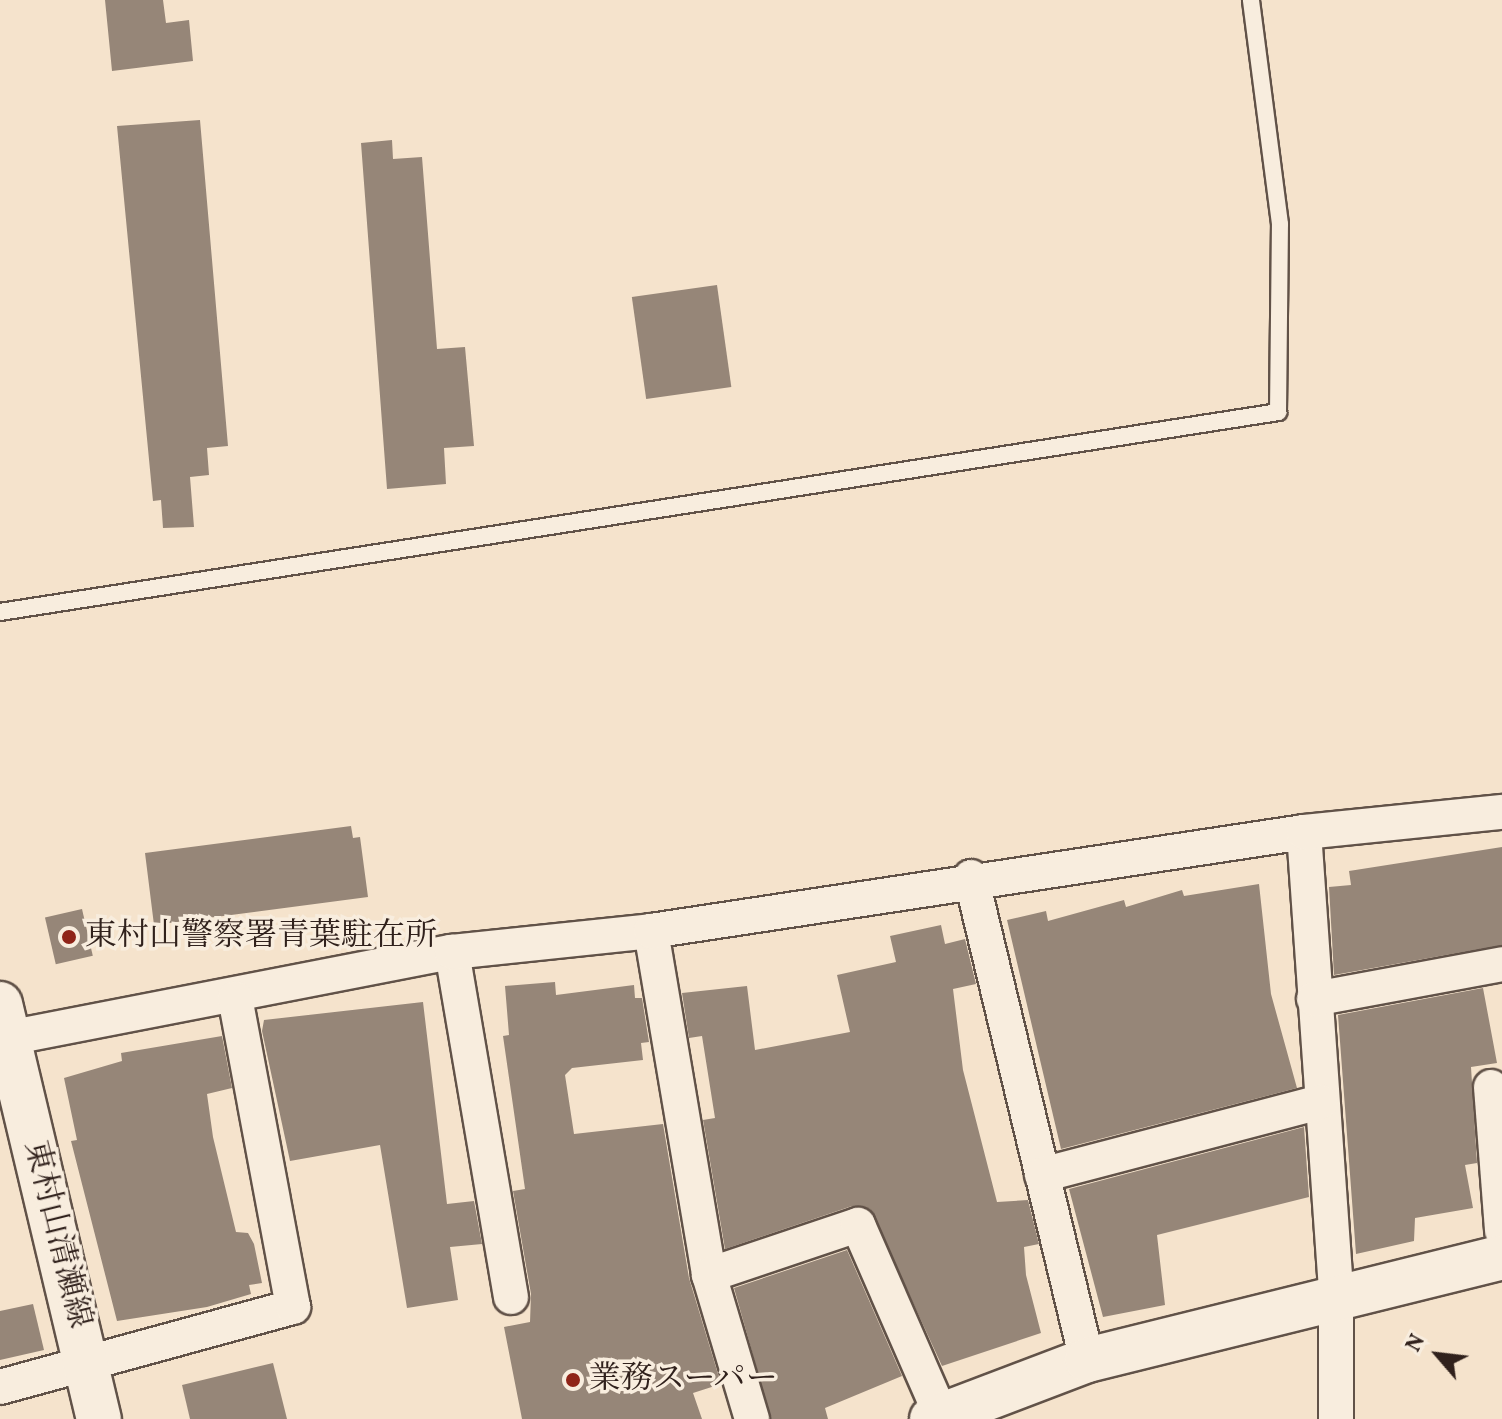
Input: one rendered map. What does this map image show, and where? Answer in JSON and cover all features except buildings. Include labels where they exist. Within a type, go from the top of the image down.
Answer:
[{"type":"street","points":[[3,1030],[235,998],[452,952],[651,931],[971,877],[1304,832],[1502,812]]},
{"type":"street","points":[[1304,832],[1336,1294],[1336,1419]]},
{"type":"street","points":[[971,877],[1087,1360]]},
{"type":"street","points":[[651,931],[709,1275],[752,1419]]},
{"type":"street","points":[[452,952],[511,1297]]},
{"type":"street","points":[[1314,999],[1502,964]]},
{"type":"street","points":[[0,1387],[293,1307],[235,998]]},
{"type":"street","name":"東村山清瀬線","points":[[3,1030],[99,1419]]},
{"type":"street","points":[[1491,1087],[1502,1231]]},
{"type":"street","points":[[1042,1175],[1321,1102]]},
{"type":"street","points":[[709,1275],[858,1225],[936,1417],[1087,1360],[1336,1294],[1502,1257]]},
{"type":"lane","points":[[0,612],[1278,412],[1280,224],[1251,0]]},
{"type":"place","name":"東村山警察署青葉駐在所","points":[[69,937]]},
{"type":"place","name":"業務スーパー","points":[[573,1380]]}]
